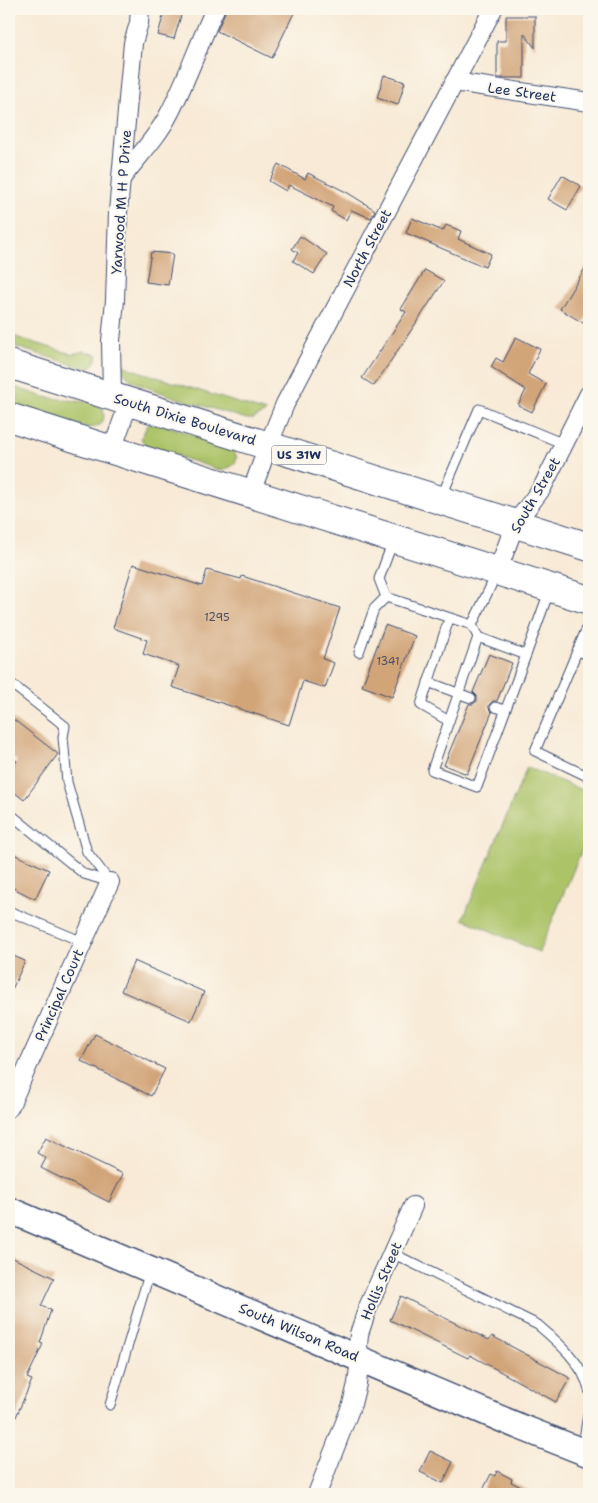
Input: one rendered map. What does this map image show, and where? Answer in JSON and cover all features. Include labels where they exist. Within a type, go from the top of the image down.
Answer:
[{"type":"highway","name":"South Dixie Boulevard","points":[[9,364],[589,547]]},
{"type":"highway","points":[[9,416],[589,600]]},
{"type":"main road","name":"South Wilson Road","points":[[9,1210],[518,1426],[586,1453]]},
{"type":"street","name":"Yarwood M H P Drive","points":[[112,450],[120,399],[111,342],[121,179],[133,42],[140,9]]},
{"type":"street","points":[[121,179],[160,130],[169,114],[215,9]]},
{"type":"street","name":"North Street","points":[[251,493],[285,404],[494,9]]},
{"type":"street","name":"Lee Street","points":[[454,82],[589,102]]},
{"type":"street","name":"South Street","points":[[498,570],[515,524],[537,495],[589,394]]},
{"type":"street","name":"Principal Court","points":[[9,1108],[110,882]]},
{"type":"street","name":"Hollis Street","points":[[317,1494],[352,1404],[360,1358],[359,1334],[368,1307],[413,1206]]},
{"type":"lane","points":[[440,500],[479,409],[564,444]]},
{"type":"lane","points":[[394,538],[378,579],[386,597],[472,626],[478,637],[526,655]]},
{"type":"lane","points":[[472,626],[498,570]]},
{"type":"lane","points":[[478,637],[432,770],[477,787],[550,587]]},
{"type":"lane","points":[[359,652],[374,609],[386,597]]},
{"type":"lane","points":[[449,619],[421,705],[449,721]]},
{"type":"lane","points":[[589,622],[535,751],[589,776]]},
{"type":"lane","points":[[578,651],[589,655]]},
{"type":"lane","points":[[9,682],[65,726],[63,737],[67,782],[87,852],[110,882]]},
{"type":"lane","points":[[428,682],[471,698]]},
{"type":"lane","points":[[495,707],[505,710]]},
{"type":"lane","points":[[9,813],[84,874],[110,882]]},
{"type":"lane","points":[[9,911],[83,942]]},
{"type":"lane","points":[[392,1253],[538,1325],[554,1338],[579,1366],[587,1379],[589,1390]]},
{"type":"lane","points":[[110,1405],[150,1270]]},
{"type":"lane","points":[[586,1453],[589,1409]]},
{"type":"green space","points":[[9,335],[72,354],[84,351],[98,355],[92,366],[88,369],[9,345]]},
{"type":"green space","points":[[120,363],[132,369],[266,412],[253,419],[247,419],[180,399],[143,386],[130,379],[123,371]]},
{"type":"green space","points":[[9,385],[44,397],[93,403],[103,409],[103,420],[99,425],[88,428],[9,403]]},
{"type":"green space","points":[[154,422],[232,447],[237,458],[235,464],[223,471],[145,445],[141,438],[147,426]]},
{"type":"green space","points":[[527,767],[589,793],[589,833],[539,952],[463,919]]},
{"type":"building","points":[[165,9],[183,9],[174,39],[158,35]]},
{"type":"building","points":[[226,9],[286,9],[294,13],[272,58],[217,31]]},
{"type":"building","points":[[506,16],[535,16],[535,48],[524,33],[524,78],[497,78],[497,41],[506,41]]},
{"type":"building","points":[[384,75],[405,82],[398,105],[377,98]]},
{"type":"building","points":[[278,164],[305,179],[308,173],[348,193],[375,210],[371,218],[351,210],[346,220],[331,211],[333,207],[289,185],[286,191],[269,181]]},
{"type":"building","points":[[562,175],[581,186],[567,210],[548,199]]},
{"type":"building","points":[[412,218],[443,231],[446,225],[461,231],[458,239],[491,254],[485,267],[406,233]]},
{"type":"building","points":[[300,236],[327,254],[314,274],[293,261],[298,253],[292,249]]},
{"type":"building","points":[[151,252],[173,254],[168,285],[146,282]]},
{"type":"building","points":[[589,262],[589,313],[583,323],[560,309]]},
{"type":"building","points":[[425,270],[444,281],[374,386],[362,378],[406,312],[401,309]]},
{"type":"building","points":[[516,337],[540,349],[528,374],[546,384],[532,412],[518,405],[526,390],[491,367],[496,358],[503,362]]},
{"type":"building","points":[[133,564],[202,586],[207,570],[241,579],[242,576],[340,608],[323,659],[334,663],[325,688],[303,681],[289,725],[172,687],[179,666],[143,654],[147,640],[113,628]]},
{"type":"building","points":[[385,625],[415,636],[392,697],[362,686]]},
{"type":"building","points":[[489,654],[512,663],[497,701],[493,701],[489,705],[489,709],[492,712],[467,774],[444,765],[469,704],[477,701],[477,696],[473,692]]},
{"type":"building","points":[[9,716],[58,754],[24,800],[9,788],[9,772],[17,761],[9,755]]},
{"type":"building","points":[[9,852],[49,870],[35,899],[9,886]]},
{"type":"building","points":[[9,954],[25,961],[9,996]]},
{"type":"building","points":[[134,961],[204,992],[191,1021],[121,991]]},
{"type":"building","points":[[95,1034],[165,1069],[151,1096],[81,1061]]},
{"type":"building","points":[[46,1137],[123,1174],[109,1202],[41,1168],[46,1158],[37,1153]]},
{"type":"building","points":[[9,1256],[54,1278],[41,1306],[51,1310],[40,1343],[43,1344],[27,1378],[32,1380],[9,1433]]},
{"type":"building","points":[[401,1296],[489,1340],[492,1336],[570,1378],[556,1402],[470,1355],[468,1358],[390,1320]]},
{"type":"building","points":[[430,1451],[453,1462],[443,1483],[420,1472]]},
{"type":"building","points":[[497,1471],[512,1479],[511,1482],[536,1494],[481,1494],[491,1474],[495,1476]]}]
